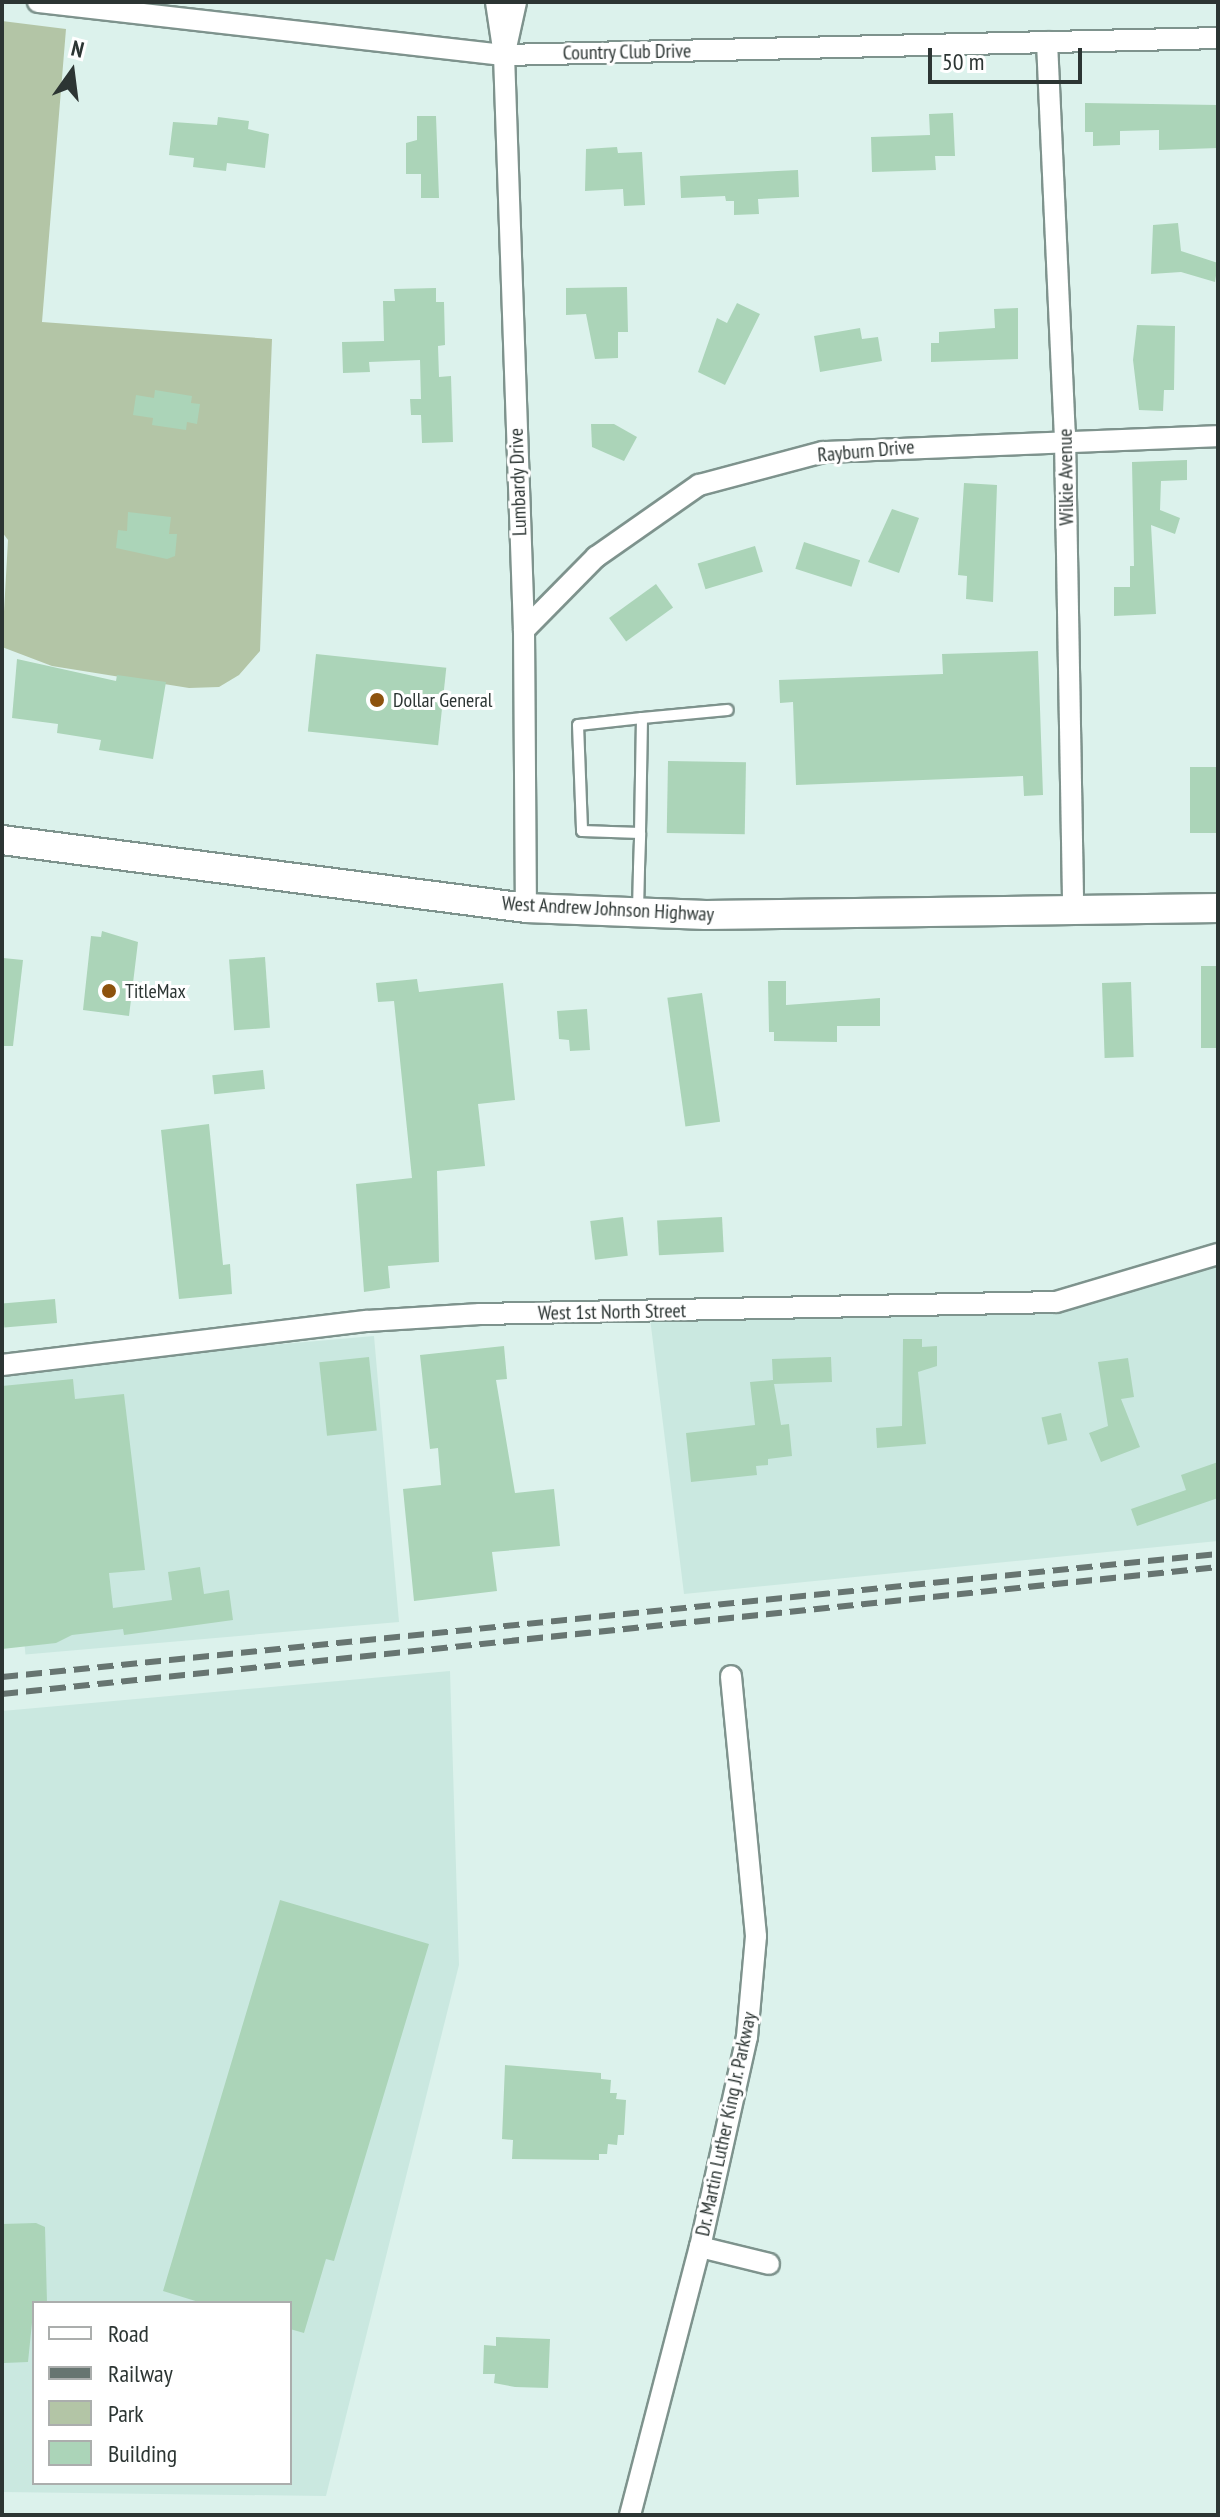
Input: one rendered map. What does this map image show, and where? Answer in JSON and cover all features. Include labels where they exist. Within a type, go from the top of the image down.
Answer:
[{"type":"main road","name":"West Andrew Johnson Highway","points":[[2,840],[526,908],[638,912],[1073,912],[1218,908]]},
{"type":"street","name":"Country Club Drive","points":[[38,2],[504,55],[1218,38]]},
{"type":"street","points":[[496,2],[504,55]]},
{"type":"street","points":[[504,55],[516,2]]},
{"type":"street","name":"Wilkie Avenue","points":[[1047,42],[1065,439],[1073,912]]},
{"type":"street","name":"Lumbardy Drive","points":[[504,55],[524,630],[526,908]]},
{"type":"street","name":"Rayburn Drive","points":[[524,630],[596,557],[699,485],[823,452],[1065,439],[1218,436]]},
{"type":"street","name":"West 1st North Street","points":[[2,1365],[452,1316],[1056,1302],[1218,1254]]},
{"type":"street","name":"Dr. Martin Luther King Jr. Parkway","points":[[630,2515],[700,2247],[747,2037],[756,1936],[731,1676]]},
{"type":"street","points":[[700,2247],[769,2264]]},
{"type":"lane","points":[[640,833],[582,831],[578,725],[728,710]]},
{"type":"lane","points":[[638,912],[642,718]]},
{"type":"shaded area","points":[[1218,1254],[1218,1541],[684,1594],[649,1310],[1056,1302]]},
{"type":"shaded area","points":[[374,1336],[399,1622],[25,1655],[2,1369]]},
{"type":"shaded area","points":[[450,1671],[459,1965],[326,2496],[2,2492],[2,1711]]},
{"type":"green space","points":[[2,21],[66,29],[42,322],[272,339],[260,651],[239,675],[219,687],[189,688],[52,666],[2,647],[8,540],[2,532]]},
{"type":"building","points":[[1085,103],[1218,105],[1218,148],[1159,150],[1159,130],[1120,131],[1120,145],[1093,146],[1093,132],[1085,132]]},
{"type":"building","points":[[953,113],[955,156],[935,156],[936,170],[872,172],[871,137],[930,135],[929,114]]},
{"type":"building","points":[[417,116],[436,116],[439,198],[421,198],[421,174],[406,174],[406,143],[417,140]]},
{"type":"building","points":[[218,117],[249,121],[248,129],[269,134],[265,168],[227,163],[226,171],[193,167],[194,158],[169,155],[173,122],[217,125]]},
{"type":"building","points":[[617,147],[618,153],[642,152],[645,205],[624,206],[623,189],[585,191],[586,149]]},
{"type":"building","points":[[798,170],[799,197],[758,199],[759,214],[734,215],[734,201],[726,201],[725,196],[681,198],[680,176]]},
{"type":"building","points":[[1178,223],[1181,251],[1218,263],[1215,282],[1181,272],[1151,274],[1153,225]]},
{"type":"building","points":[[627,287],[628,332],[618,332],[618,358],[595,359],[586,314],[566,315],[566,288]]},
{"type":"building","points":[[436,288],[436,302],[444,302],[445,345],[438,346],[439,377],[451,376],[453,442],[422,443],[421,415],[411,415],[410,399],[421,399],[420,360],[369,362],[370,372],[343,373],[342,342],[384,341],[383,301],[395,301],[394,289]]},
{"type":"building","points":[[737,303],[760,314],[725,385],[698,372],[717,318],[727,323]]},
{"type":"building","points":[[1018,308],[1018,359],[931,362],[931,343],[939,343],[939,332],[995,328],[994,309]]},
{"type":"building","points":[[1137,325],[1175,326],[1174,390],[1164,390],[1163,411],[1139,410],[1133,360]]},
{"type":"building","points":[[860,328],[862,339],[878,337],[882,361],[820,372],[814,336]]},
{"type":"building","points":[[155,390],[192,396],[191,403],[200,404],[197,424],[187,422],[186,430],[152,425],[153,418],[133,415],[136,395],[154,398]]},
{"type":"building","points":[[591,424],[614,424],[637,437],[624,461],[592,447]]},
{"type":"building","points":[[1187,460],[1187,480],[1161,481],[1160,510],[1180,518],[1175,534],[1151,525],[1156,614],[1114,616],[1114,587],[1130,587],[1130,566],[1134,566],[1132,462]]},
{"type":"building","points":[[964,483],[997,485],[993,602],[966,599],[967,576],[958,575]]},
{"type":"building","points":[[892,509],[919,518],[899,573],[868,562]]},
{"type":"building","points":[[128,512],[171,517],[169,534],[177,534],[175,556],[167,559],[116,548],[118,530],[127,531]]},
{"type":"building","points":[[804,542],[860,560],[851,587],[795,569]]},
{"type":"building","points":[[755,546],[763,572],[706,589],[698,564]]},
{"type":"building","points":[[656,584],[673,607],[626,642],[609,618]]},
{"type":"building","points":[[1038,651],[1043,795],[1024,796],[1023,776],[796,785],[793,702],[780,703],[779,680],[943,674],[942,654]]},
{"type":"building","name":"Dollar General","points":[[316,654],[446,668],[438,745],[308,732]]},
{"type":"building","points":[[17,659],[116,681],[117,675],[166,682],[153,759],[99,750],[101,740],[57,733],[58,724],[12,718]]},
{"type":"building","points":[[668,761],[746,762],[745,834],[667,833]]},
{"type":"building","points":[[1190,767],[1218,767],[1218,833],[1190,833]]},
{"type":"building","name":"TitleMax","points":[[102,931],[138,942],[129,1016],[83,1010],[91,936],[101,937]]},
{"type":"building","points":[[265,957],[270,1028],[234,1030],[229,960]]},
{"type":"building","points":[[3,958],[23,960],[13,1046],[2,1046]]},
{"type":"building","points":[[1201,966],[1218,966],[1218,1048],[1201,1048]]},
{"type":"building","points":[[417,979],[419,992],[503,983],[515,1100],[478,1104],[485,1166],[437,1171],[439,1262],[388,1266],[390,1288],[364,1292],[356,1184],[412,1178],[394,1001],[378,1002],[376,983]]},
{"type":"building","points":[[768,981],[786,981],[786,1005],[880,998],[880,1026],[837,1026],[837,1042],[774,1041],[774,1032],[769,1032]]},
{"type":"building","points":[[1131,982],[1134,1057],[1105,1058],[1102,983]]},
{"type":"building","points":[[702,993],[720,1122],[685,1127],[667,998]]},
{"type":"building","points":[[587,1009],[590,1050],[570,1051],[569,1040],[559,1039],[557,1011]]},
{"type":"building","points":[[263,1070],[265,1089],[214,1094],[212,1075]]},
{"type":"building","points":[[209,1124],[223,1265],[230,1264],[232,1294],[179,1299],[161,1130]]},
{"type":"building","points":[[623,1217],[628,1256],[595,1260],[590,1221]]},
{"type":"building","points":[[722,1217],[724,1252],[659,1255],[657,1220]]},
{"type":"building","points":[[55,1299],[57,1323],[4,1328],[2,1304]]},
{"type":"building","points":[[903,1339],[922,1339],[922,1347],[937,1346],[937,1366],[918,1372],[926,1444],[877,1448],[876,1428],[902,1426]]},
{"type":"building","points":[[504,1346],[507,1379],[496,1380],[515,1493],[554,1489],[560,1546],[492,1552],[497,1591],[414,1601],[403,1489],[441,1485],[438,1448],[430,1449],[420,1355]]},
{"type":"building","points":[[369,1357],[377,1431],[327,1436],[319,1362]]},
{"type":"building","points":[[831,1357],[832,1382],[774,1384],[781,1425],[789,1424],[792,1456],[768,1459],[768,1465],[756,1466],[757,1475],[691,1482],[686,1433],[755,1425],[750,1382],[773,1380],[772,1359]]},
{"type":"building","points":[[1128,1358],[1134,1397],[1121,1399],[1140,1447],[1101,1462],[1089,1433],[1108,1426],[1098,1362]]},
{"type":"building","points":[[73,1379],[75,1399],[124,1394],[145,1570],[109,1573],[113,1608],[172,1600],[168,1572],[200,1567],[204,1594],[229,1590],[233,1620],[124,1635],[123,1629],[72,1635],[56,1643],[2,1649],[2,1386]]},
{"type":"building","points":[[1061,1413],[1067,1440],[1048,1445],[1042,1417]]},
{"type":"building","points":[[1218,1462],[1218,1498],[1137,1526],[1131,1509],[1186,1490],[1181,1475]]},
{"type":"building","points":[[280,1900],[429,1944],[334,2261],[326,2259],[304,2333],[292,2330],[292,2301],[196,2301],[163,2291]]},
{"type":"building","points":[[505,2065],[601,2073],[601,2079],[611,2080],[610,2093],[617,2093],[616,2099],[626,2100],[624,2135],[618,2135],[617,2145],[608,2144],[607,2154],[599,2154],[599,2160],[512,2159],[513,2140],[502,2139]]},
{"type":"building","points":[[36,2223],[45,2227],[47,2301],[32,2301],[28,2362],[4,2363],[2,2224]]},
{"type":"building","points":[[496,2337],[550,2339],[548,2388],[494,2383],[495,2374],[483,2374],[484,2345],[496,2346]]},
{"type":"railway","points":[[2,1677],[1218,1554]]},
{"type":"railway","points":[[2,1694],[1218,1567]]},
{"type":"place","name":"Dollar General","points":[[377,700]]},
{"type":"place","name":"TitleMax","points":[[109,991]]}]
